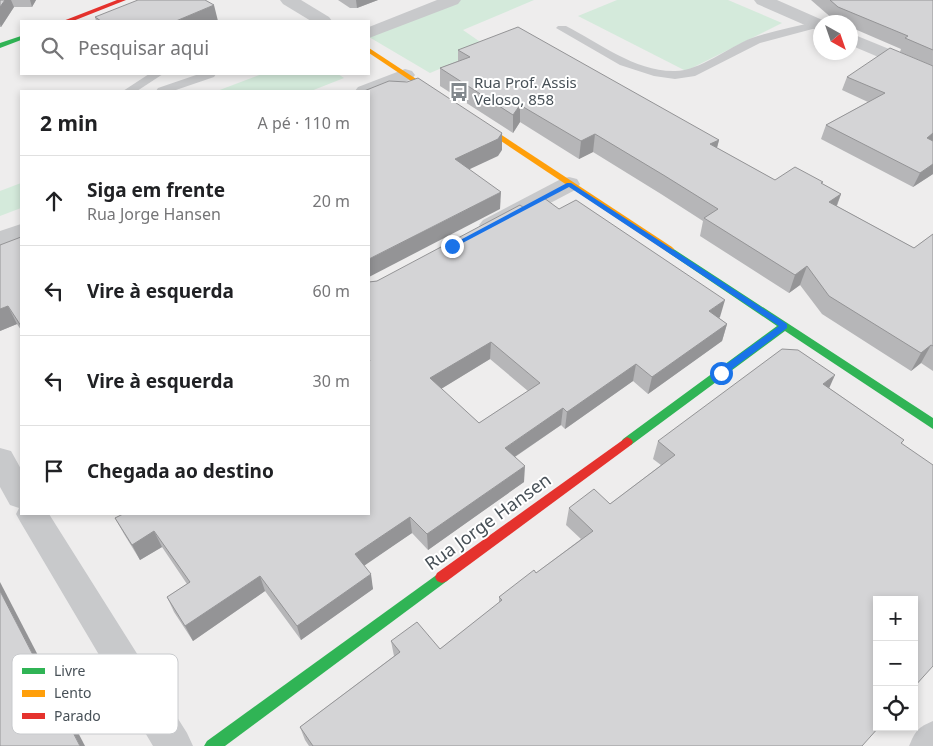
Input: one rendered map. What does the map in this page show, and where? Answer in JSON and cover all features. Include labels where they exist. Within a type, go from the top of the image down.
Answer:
[{"type":"street","points":[[70,20],[124,0]]},
{"type":"street","points":[[290,0],[321,20]]},
{"type":"street","points":[[370,33],[452,0]]},
{"type":"street","points":[[763,0],[813,18]]},
{"type":"street","points":[[0,46],[20,38]]},
{"type":"street","points":[[858,41],[933,74]]},
{"type":"street","points":[[370,51],[933,424]]},
{"type":"street","points":[[368,90],[405,75]]},
{"type":"street","points":[[473,234],[569,184]]},
{"type":"street","points":[[0,240],[20,232]]},
{"type":"street","name":"Rua Jorge Hansen","points":[[212,746],[785,326]]},
{"type":"street","points":[[33,515],[118,654]]},
{"type":"street","points":[[167,734],[174,746]]},
{"type":"street","points":[[928,746],[933,740]]},
{"type":"lane","points":[[562,28],[639,69],[665,76],[680,76],[691,73],[768,36],[813,18]]},
{"type":"lane","points":[[131,90],[155,75]]},
{"type":"lane","points":[[165,90],[207,75]]},
{"type":"green space","points":[[458,0],[534,0],[463,30],[489,48],[430,73],[370,37]]},
{"type":"green space","points":[[617,0],[728,0],[782,23],[686,71],[578,16]]},
{"type":"green space","points":[[259,75],[340,75],[344,78],[314,90],[220,90]]},
{"type":"green space","points":[[20,183],[20,208],[0,216],[0,191]]},
{"type":"building","points":[[0,0],[5,0],[0,7]]},
{"type":"building","points":[[138,0],[205,0],[214,5],[178,20],[100,20],[95,17]]},
{"type":"building","points":[[830,0],[933,0],[933,50],[905,38],[908,36],[838,7]]},
{"type":"building","points":[[518,27],[719,140],[710,144],[775,180],[795,167],[841,194],[829,202],[914,248],[933,234],[933,346],[931,345],[921,353],[829,296],[807,266],[795,275],[704,218],[718,209],[595,134],[581,141],[520,105],[513,115],[440,68],[470,57],[458,50]]},
{"type":"building","points":[[890,48],[933,66],[933,133],[927,138],[933,141],[933,164],[920,173],[826,125],[885,93],[847,77]]},
{"type":"building","points":[[418,78],[502,133],[498,139],[455,159],[501,192],[370,258],[370,90],[366,90],[389,81],[407,82]]},
{"type":"building","points":[[544,198],[559,209],[576,200],[725,300],[709,311],[727,324],[652,377],[636,364],[567,412],[563,408],[505,448],[525,466],[427,534],[410,517],[355,554],[371,574],[297,626],[260,576],[185,626],[167,597],[190,582],[154,531],[132,545],[115,518],[121,515],[370,515],[370,282],[377,281],[520,205],[524,208]],"holes":[[[491,342],[540,383],[479,423],[430,378]]]},
{"type":"building","points":[[20,237],[20,324],[8,306],[0,309],[0,245]]},
{"type":"building","points":[[782,349],[798,350],[835,375],[823,384],[904,440],[901,443],[933,465],[933,666],[918,683],[918,596],[873,596],[873,731],[875,731],[862,746],[313,746],[300,727],[400,652],[391,641],[417,622],[440,649],[502,600],[499,597],[534,570],[536,573],[593,531],[569,508],[594,489],[610,504],[675,455],[658,441]]},
{"type":"building","points":[[0,591],[33,654],[12,654],[12,734],[74,734],[80,746],[0,746]]},
{"type":"traffic: fast","points":[[0,46],[20,38]]},
{"type":"traffic: fast","points":[[669,249],[933,424]]},
{"type":"traffic: fast","points":[[627,442],[785,326]]},
{"type":"traffic: fast","points":[[212,746],[442,577]]},
{"type":"traffic: slow","points":[[370,51],[669,249]]},
{"type":"traffic: jam","points":[[70,20],[123,0]]},
{"type":"traffic: jam","points":[[442,577],[627,442]]},
{"type":"place","name":"Rua Prof. Assis Veloso, 858","points":[[459,92]]},
{"type":"route","points":[[452,246],[569,184],[785,326],[721,373]]}]
